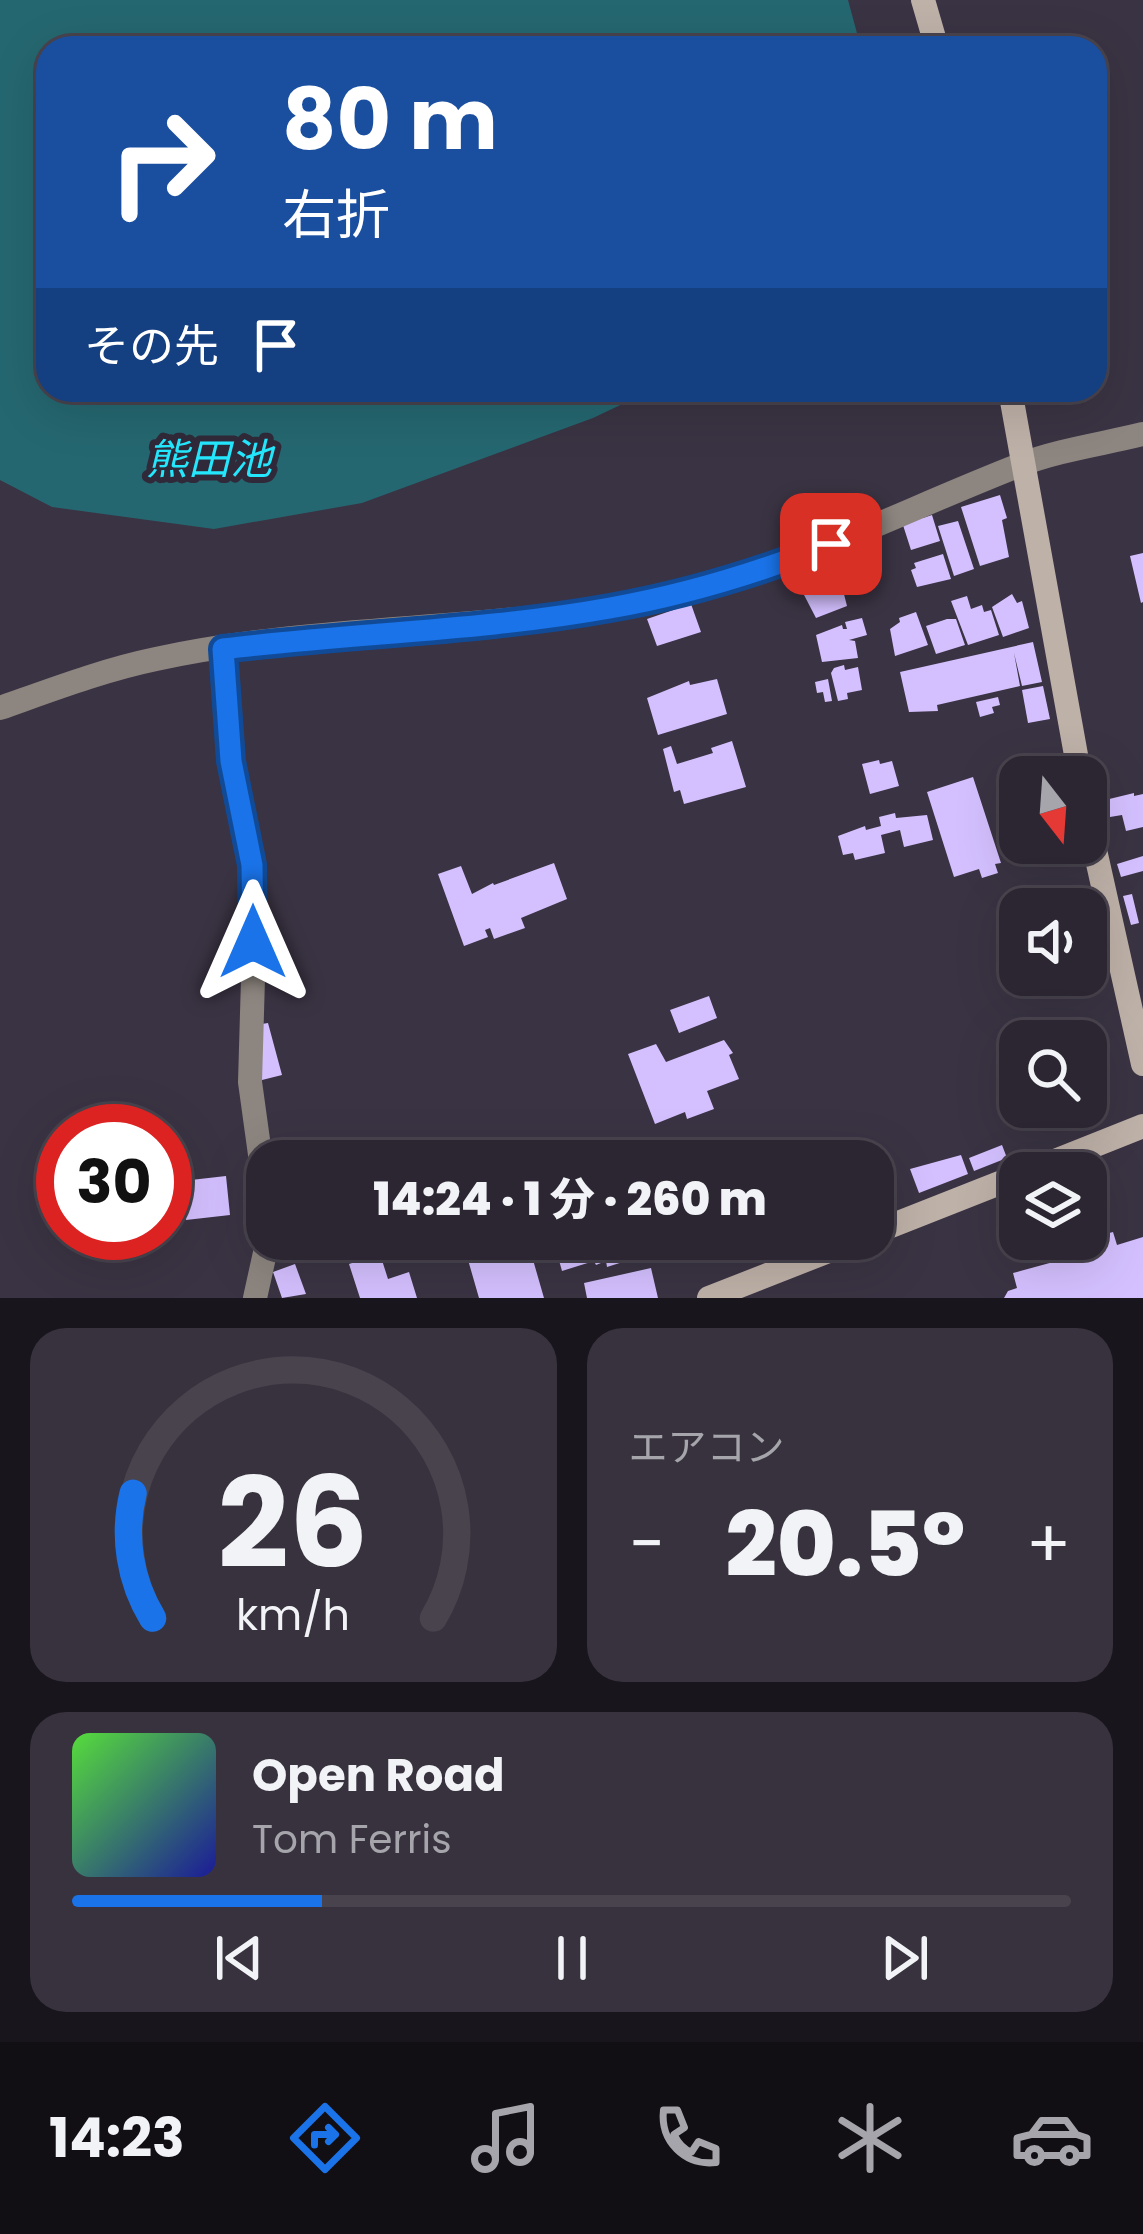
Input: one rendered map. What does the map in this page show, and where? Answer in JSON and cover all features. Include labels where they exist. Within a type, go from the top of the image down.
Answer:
[{"type":"street","points":[[923,0],[934,36]]},
{"type":"street","points":[[1012,402],[1076,756]]},
{"type":"street","points":[[0,708],[155,659],[497,624],[691,591],[789,561],[1024,464],[1143,434]]},
{"type":"street","points":[[223,649],[231,761],[252,865],[250,1082],[258,1140]]},
{"type":"street","points":[[1098,864],[1143,1064]]},
{"type":"street","points":[[1077,1152],[1143,1126]]},
{"type":"street","points":[[894,1225],[999,1183]]},
{"type":"street","points":[[255,1298],[263,1260]]},
{"type":"street","points":[[710,1298],[806,1260]]},
{"type":"water","name":"熊田池","points":[[0,0],[848,0],[858,36],[36,36],[36,402],[627,402],[362,503],[214,529],[52,507],[0,480]]},
{"type":"building","points":[[1000,495],[1007,518],[1002,520],[1009,557],[980,566],[961,507]]},
{"type":"building","points":[[932,515],[940,541],[911,550],[902,522]]},
{"type":"building","points":[[958,521],[974,569],[954,576],[938,526]]},
{"type":"building","points":[[1143,553],[1143,602],[1141,603],[1130,556]]},
{"type":"building","points":[[943,554],[951,579],[917,587],[911,570],[916,568],[914,563]]},
{"type":"building","points":[[834,555],[847,606],[816,618],[803,593],[824,582],[818,561]]},
{"type":"building","points":[[1012,594],[1017,603],[1022,601],[1029,628],[1003,637],[992,607]]},
{"type":"building","points":[[967,596],[971,609],[982,605],[984,612],[991,610],[999,635],[968,645],[951,601]]},
{"type":"building","points":[[691,604],[701,632],[657,646],[647,619]]},
{"type":"building","points":[[916,612],[928,645],[895,656],[890,629],[899,618]]},
{"type":"building","points":[[862,618],[867,635],[849,640],[855,641],[858,658],[822,662],[816,635],[842,625],[847,629],[845,622]]},
{"type":"building","points":[[956,619],[965,645],[936,654],[926,626]]},
{"type":"building","points":[[1033,642],[1042,682],[1022,686],[1014,653],[1020,686],[937,705],[938,711],[909,712],[900,672]]},
{"type":"building","points":[[844,665],[845,670],[858,667],[862,690],[838,701],[831,673]]},
{"type":"building","points":[[717,679],[727,714],[658,735],[647,698],[689,681],[690,685]]},
{"type":"building","points":[[828,679],[832,701],[825,702],[815,682]]},
{"type":"building","points":[[1043,686],[1050,719],[1028,723],[1022,690]]},
{"type":"building","points":[[998,697],[1000,705],[992,707],[994,713],[980,717],[976,702]]},
{"type":"building","points":[[732,741],[746,787],[684,804],[680,790],[674,792],[663,749],[671,746],[677,764],[713,753],[711,748]]},
{"type":"building","points":[[879,760],[880,764],[892,761],[899,786],[870,794],[862,764]]},
{"type":"building","points":[[973,777],[999,857],[998,873],[982,878],[979,869],[954,877],[927,792]]},
{"type":"building","points":[[1143,794],[1143,827],[1126,831],[1122,815],[1107,818],[1107,800]]},
{"type":"building","points":[[895,813],[896,818],[927,815],[933,840],[904,847],[900,830],[881,835],[885,853],[855,860],[853,853],[843,855],[838,836],[865,826],[866,830],[881,826],[879,817]]},
{"type":"building","points":[[1143,856],[1143,871],[1121,877],[1117,864]]},
{"type":"building","points":[[554,863],[567,899],[521,918],[525,928],[494,939],[490,928],[485,930],[488,937],[464,946],[438,874],[461,866],[472,894]]},
{"type":"building","points":[[1132,894],[1139,923],[1131,925],[1123,896]]},
{"type":"building","points":[[709,996],[717,1018],[679,1033],[670,1010]]},
{"type":"building","points":[[268,1023],[282,1075],[258,1081],[250,1026]]},
{"type":"building","points":[[724,1040],[733,1053],[729,1055],[739,1079],[707,1091],[714,1109],[687,1119],[685,1112],[655,1124],[628,1054],[656,1044],[666,1062]]},
{"type":"building","points":[[1002,1145],[1005,1152],[999,1152],[999,1161],[974,1171],[969,1158]]},
{"type":"building","points":[[961,1155],[968,1174],[919,1193],[910,1169]]},
{"type":"building","points":[[226,1176],[230,1215],[192,1219],[192,1180]]},
{"type":"building","points":[[1113,1232],[1117,1245],[1143,1237],[1143,1298],[1004,1298],[1017,1288],[1013,1273],[1061,1260],[1107,1260],[1107,1234]]},
{"type":"building","points":[[382,1260],[388,1279],[409,1272],[417,1298],[360,1298],[349,1264]]},
{"type":"building","points":[[468,1260],[533,1260],[544,1298],[479,1298]]},
{"type":"building","points":[[559,1260],[626,1261],[607,1267],[606,1261],[596,1265],[594,1261],[562,1271]]},
{"type":"building","points":[[295,1264],[306,1294],[282,1298],[273,1272]]},
{"type":"building","points":[[651,1268],[658,1298],[587,1298],[584,1283]]},
{"type":"route","points":[[253,942],[252,865],[231,761],[223,649],[497,624],[609,608],[691,591],[831,544]]}]
